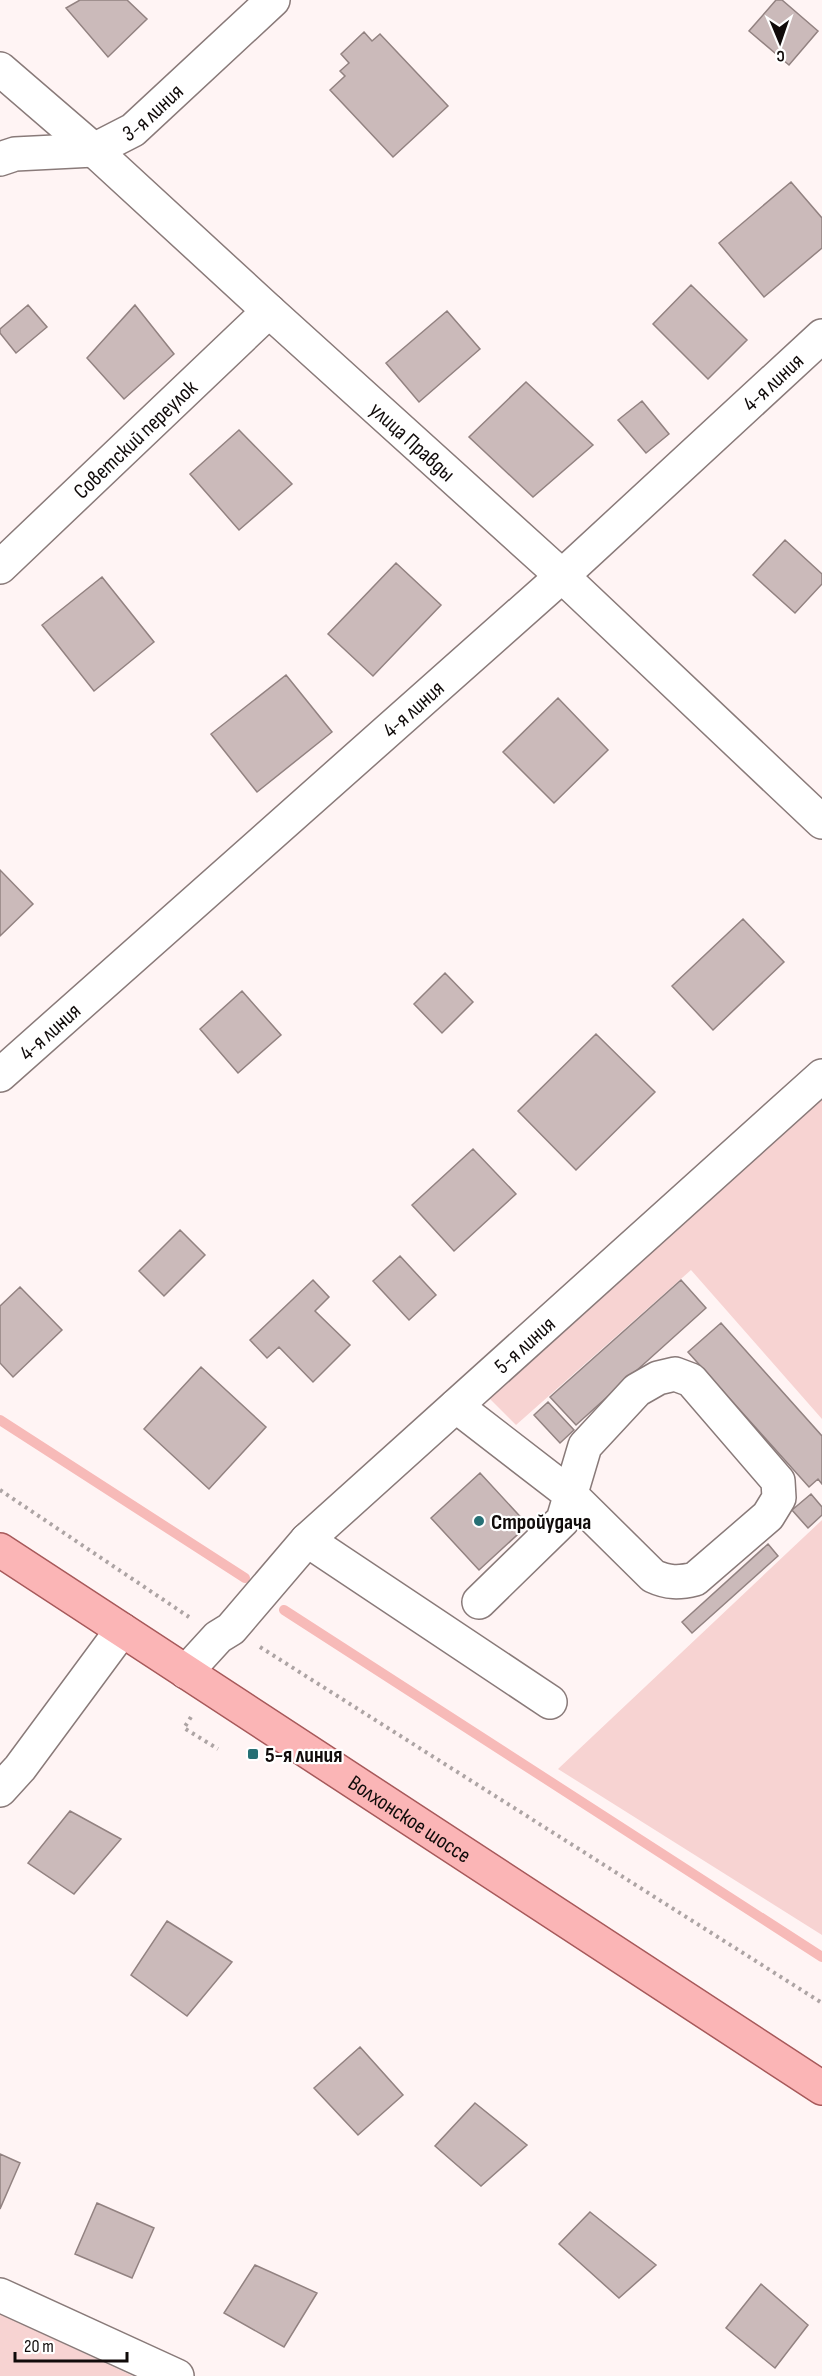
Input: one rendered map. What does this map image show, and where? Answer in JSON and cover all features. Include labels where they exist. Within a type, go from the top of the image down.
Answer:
[{"type":"main road","name":"Волхонское шоссе","points":[[0,1550],[822,2088]]},
{"type":"street","name":"3-я линия","points":[[0,159],[15,154],[94,150],[133,130],[273,0]]},
{"type":"street","name":"улица Правды","points":[[0,69],[94,150],[562,576],[822,822]]},
{"type":"street","name":"Советский переулок","points":[[0,567],[269,311]]},
{"type":"street","name":"4-я линия","points":[[0,1075],[562,576],[822,336]]},
{"type":"street","name":"5-я линия","points":[[186,1672],[218,1637],[231,1629],[307,1540],[822,1076]]},
{"type":"street","points":[[456,1406],[570,1494],[653,1576],[666,1582],[695,1579],[768,1516],[779,1498],[778,1481],[691,1380],[675,1374],[658,1378],[637,1390],[585,1446],[570,1494],[563,1520],[480,1602]]},
{"type":"street","points":[[307,1540],[550,1702]]},
{"type":"street","points":[[0,1790],[20,1768],[122,1630]]},
{"type":"street","points":[[0,2295],[177,2376]]},
{"type":"path","points":[[231,1629],[822,2003]]},
{"type":"shaded area","points":[[822,1099],[822,1419],[691,1270],[516,1425],[487,1396]]},
{"type":"shaded area","points":[[822,1520],[822,1935],[558,1769]]},
{"type":"shaded area","points":[[0,2314],[133,2376],[0,2376]]},
{"type":"building","points":[[80,0],[127,0],[147,19],[108,57],[66,8]]},
{"type":"building","points":[[776,0],[782,0],[818,31],[789,65],[749,31]]},
{"type":"building","points":[[364,32],[372,41],[380,34],[448,106],[393,157],[330,90],[345,76],[340,71],[349,63],[341,54]]},
{"type":"building","points":[[791,182],[822,218],[822,248],[764,297],[719,243]]},
{"type":"building","points":[[691,285],[747,340],[708,379],[653,324]]},
{"type":"building","points":[[28,305],[47,327],[16,353],[0,333],[0,329]]},
{"type":"building","points":[[135,305],[174,354],[124,399],[87,358]]},
{"type":"building","points":[[447,311],[480,349],[419,402],[386,363]]},
{"type":"building","points":[[526,382],[593,445],[533,497],[469,437]]},
{"type":"building","points":[[642,401],[669,434],[646,453],[618,420]]},
{"type":"building","points":[[239,430],[292,484],[239,530],[190,474]]},
{"type":"building","points":[[785,540],[822,574],[822,584],[795,613],[753,575]]},
{"type":"building","points":[[396,563],[441,605],[373,676],[328,634]]},
{"type":"building","points":[[102,577],[154,642],[94,691],[42,625]]},
{"type":"building","points":[[286,675],[332,732],[257,792],[211,734]]},
{"type":"building","points":[[558,698],[608,750],[554,803],[503,752]]},
{"type":"building","points":[[0,870],[33,904],[0,936]]},
{"type":"building","points":[[743,919],[784,962],[713,1030],[672,986]]},
{"type":"building","points":[[445,973],[473,1002],[442,1033],[414,1004]]},
{"type":"building","points":[[242,991],[281,1035],[238,1073],[200,1029]]},
{"type":"building","points":[[596,1034],[655,1092],[576,1170],[518,1111]]},
{"type":"building","points":[[473,1149],[516,1194],[454,1251],[412,1205]]},
{"type":"building","points":[[180,1230],[205,1255],[164,1296],[139,1271]]},
{"type":"building","points":[[400,1256],[436,1295],[409,1320],[373,1281]]},
{"type":"building","points":[[313,1280],[329,1297],[315,1311],[350,1345],[313,1382],[279,1347],[267,1358],[250,1340]]},
{"type":"building","points":[[681,1280],[706,1308],[576,1425],[550,1397]]},
{"type":"building","points":[[20,1287],[62,1330],[13,1377],[0,1363],[0,1306]]},
{"type":"building","points":[[721,1323],[822,1436],[822,1484],[818,1479],[809,1487],[688,1352]]},
{"type":"building","points":[[201,1367],[266,1427],[209,1489],[144,1429]]},
{"type":"building","points":[[548,1402],[574,1430],[560,1443],[534,1415]]},
{"type":"building","name":"Стройудача","points":[[480,1473],[528,1525],[479,1570],[431,1518]]},
{"type":"building","points":[[811,1494],[822,1507],[822,1515],[808,1528],[792,1510]]},
{"type":"building","points":[[768,1544],[778,1556],[692,1633],[682,1622]]},
{"type":"building","points":[[70,1811],[121,1839],[74,1894],[28,1863]]},
{"type":"building","points":[[167,1921],[232,1962],[187,2016],[131,1975]]},
{"type":"building","points":[[360,2047],[403,2095],[358,2135],[314,2088]]},
{"type":"building","points":[[475,2103],[527,2145],[481,2186],[435,2146]]},
{"type":"building","points":[[0,2154],[20,2163],[0,2209]]},
{"type":"building","points":[[97,2203],[154,2228],[132,2278],[75,2254]]},
{"type":"building","points":[[590,2212],[656,2265],[619,2298],[559,2244]]},
{"type":"building","points":[[255,2265],[317,2293],[284,2347],[224,2313]]},
{"type":"building","points":[[761,2284],[808,2325],[775,2368],[726,2328]]},
{"type":"waterway","points":[[0,1420],[245,1578]]},
{"type":"waterway","points":[[284,1610],[822,1957]]},
{"type":"place","name":"Стройудача","points":[[479,1521]]},
{"type":"place","name":"5-я линия","points":[[253,1754]]}]
